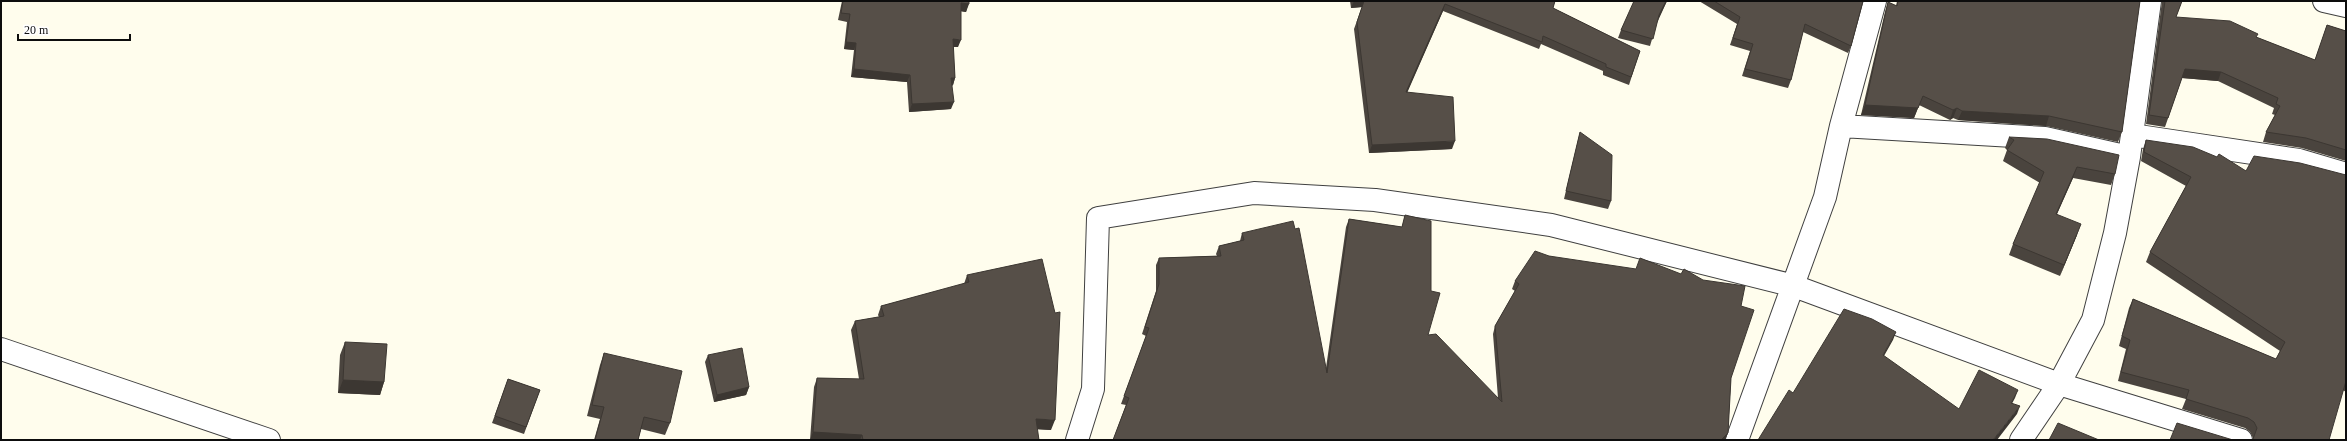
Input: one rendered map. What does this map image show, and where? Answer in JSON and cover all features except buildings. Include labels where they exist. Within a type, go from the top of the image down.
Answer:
[{"type":"street","points":[[1736,440],[1794,286],[1825,196],[1841,126],[1875,1]]},
{"type":"street","points":[[2021,440],[2059,384],[2093,320],[2115,233],[2129,157],[2150,1]]},
{"type":"street","points":[[2324,1],[2346,6]]},
{"type":"street","points":[[1841,126],[2045,138],[2129,157]]},
{"type":"street","points":[[2132,135],[2299,160],[2346,174]]},
{"type":"street","points":[[1077,440],[1093,389],[1098,218],[1254,194],[1375,200],[1551,225],[1794,286],[2059,384],[2241,440]]},
{"type":"street","points":[[1,349],[269,440]]}]
